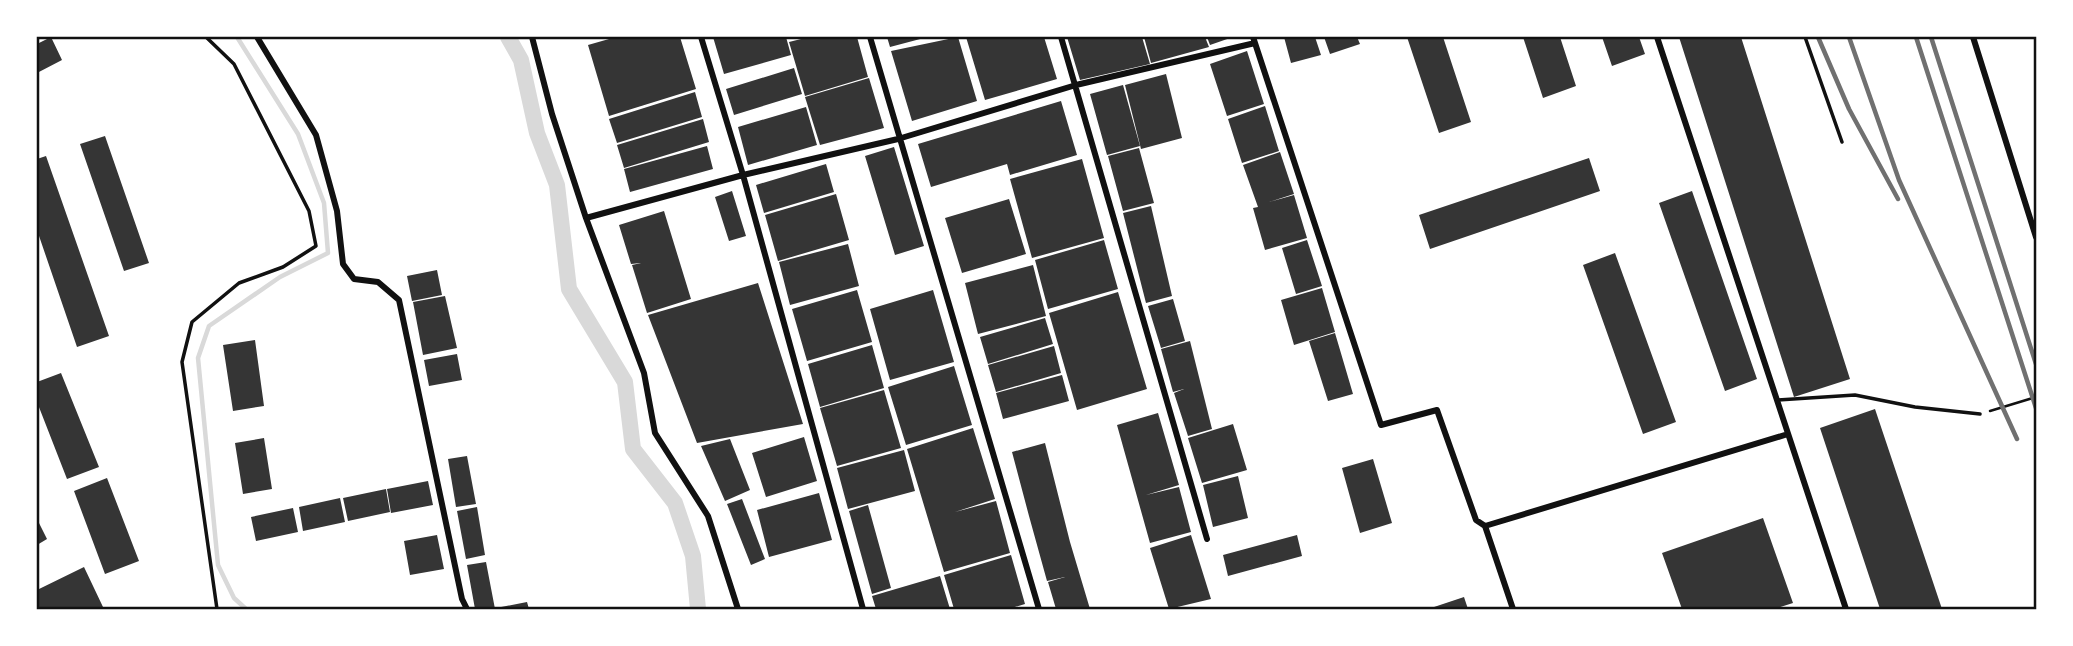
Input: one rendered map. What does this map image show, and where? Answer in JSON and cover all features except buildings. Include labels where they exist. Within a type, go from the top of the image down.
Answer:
[{"type":"street","points":[[257,37],[316,135],[337,211],[343,264],[354,279],[378,282],[399,300],[462,598],[467,609]]},
{"type":"street","points":[[532,37],[552,114],[586,218],[644,373],[655,433],[708,516],[738,609]]},
{"type":"street","points":[[701,37],[743,175],[863,609]]},
{"type":"street","points":[[870,37],[1039,609]]},
{"type":"street","points":[[1061,37],[1207,539]]},
{"type":"street","points":[[1657,37],[1846,609]]},
{"type":"street","points":[[1973,37],[2036,237]]},
{"type":"street","points":[[586,218],[743,175],[898,139],[1076,85],[1254,40],[1381,425],[1437,410],[1476,520],[1485,526],[1513,609]]},
{"type":"street","points":[[1485,526],[1788,434]]},
{"type":"lane","points":[[206,37],[234,64],[309,211],[316,246],[283,267],[239,283],[192,322],[183,362],[217,609]]},
{"type":"lane","points":[[1805,37],[1842,142]]},
{"type":"lane","points":[[1777,400],[1854,395],[1915,407],[1980,414]]},
{"type":"path","points":[[1980,414],[2036,397]]},
{"type":"waterway","points":[[237,37],[298,134],[324,203],[328,253],[280,277],[209,326],[198,358],[218,565],[234,598],[246,609]]},
{"type":"waterway","points":[[508,37],[521,60],[537,133],[557,185],[569,289],[625,382],[633,449],[675,503],[693,556],[698,609]]},
{"type":"railway","points":[[1818,37],[1849,109],[1898,199]]},
{"type":"railway","points":[[1849,37],[1899,180],[2017,439]]},
{"type":"railway","points":[[1916,37],[2036,408]]},
{"type":"railway","points":[[1931,37],[2036,364]]}]
